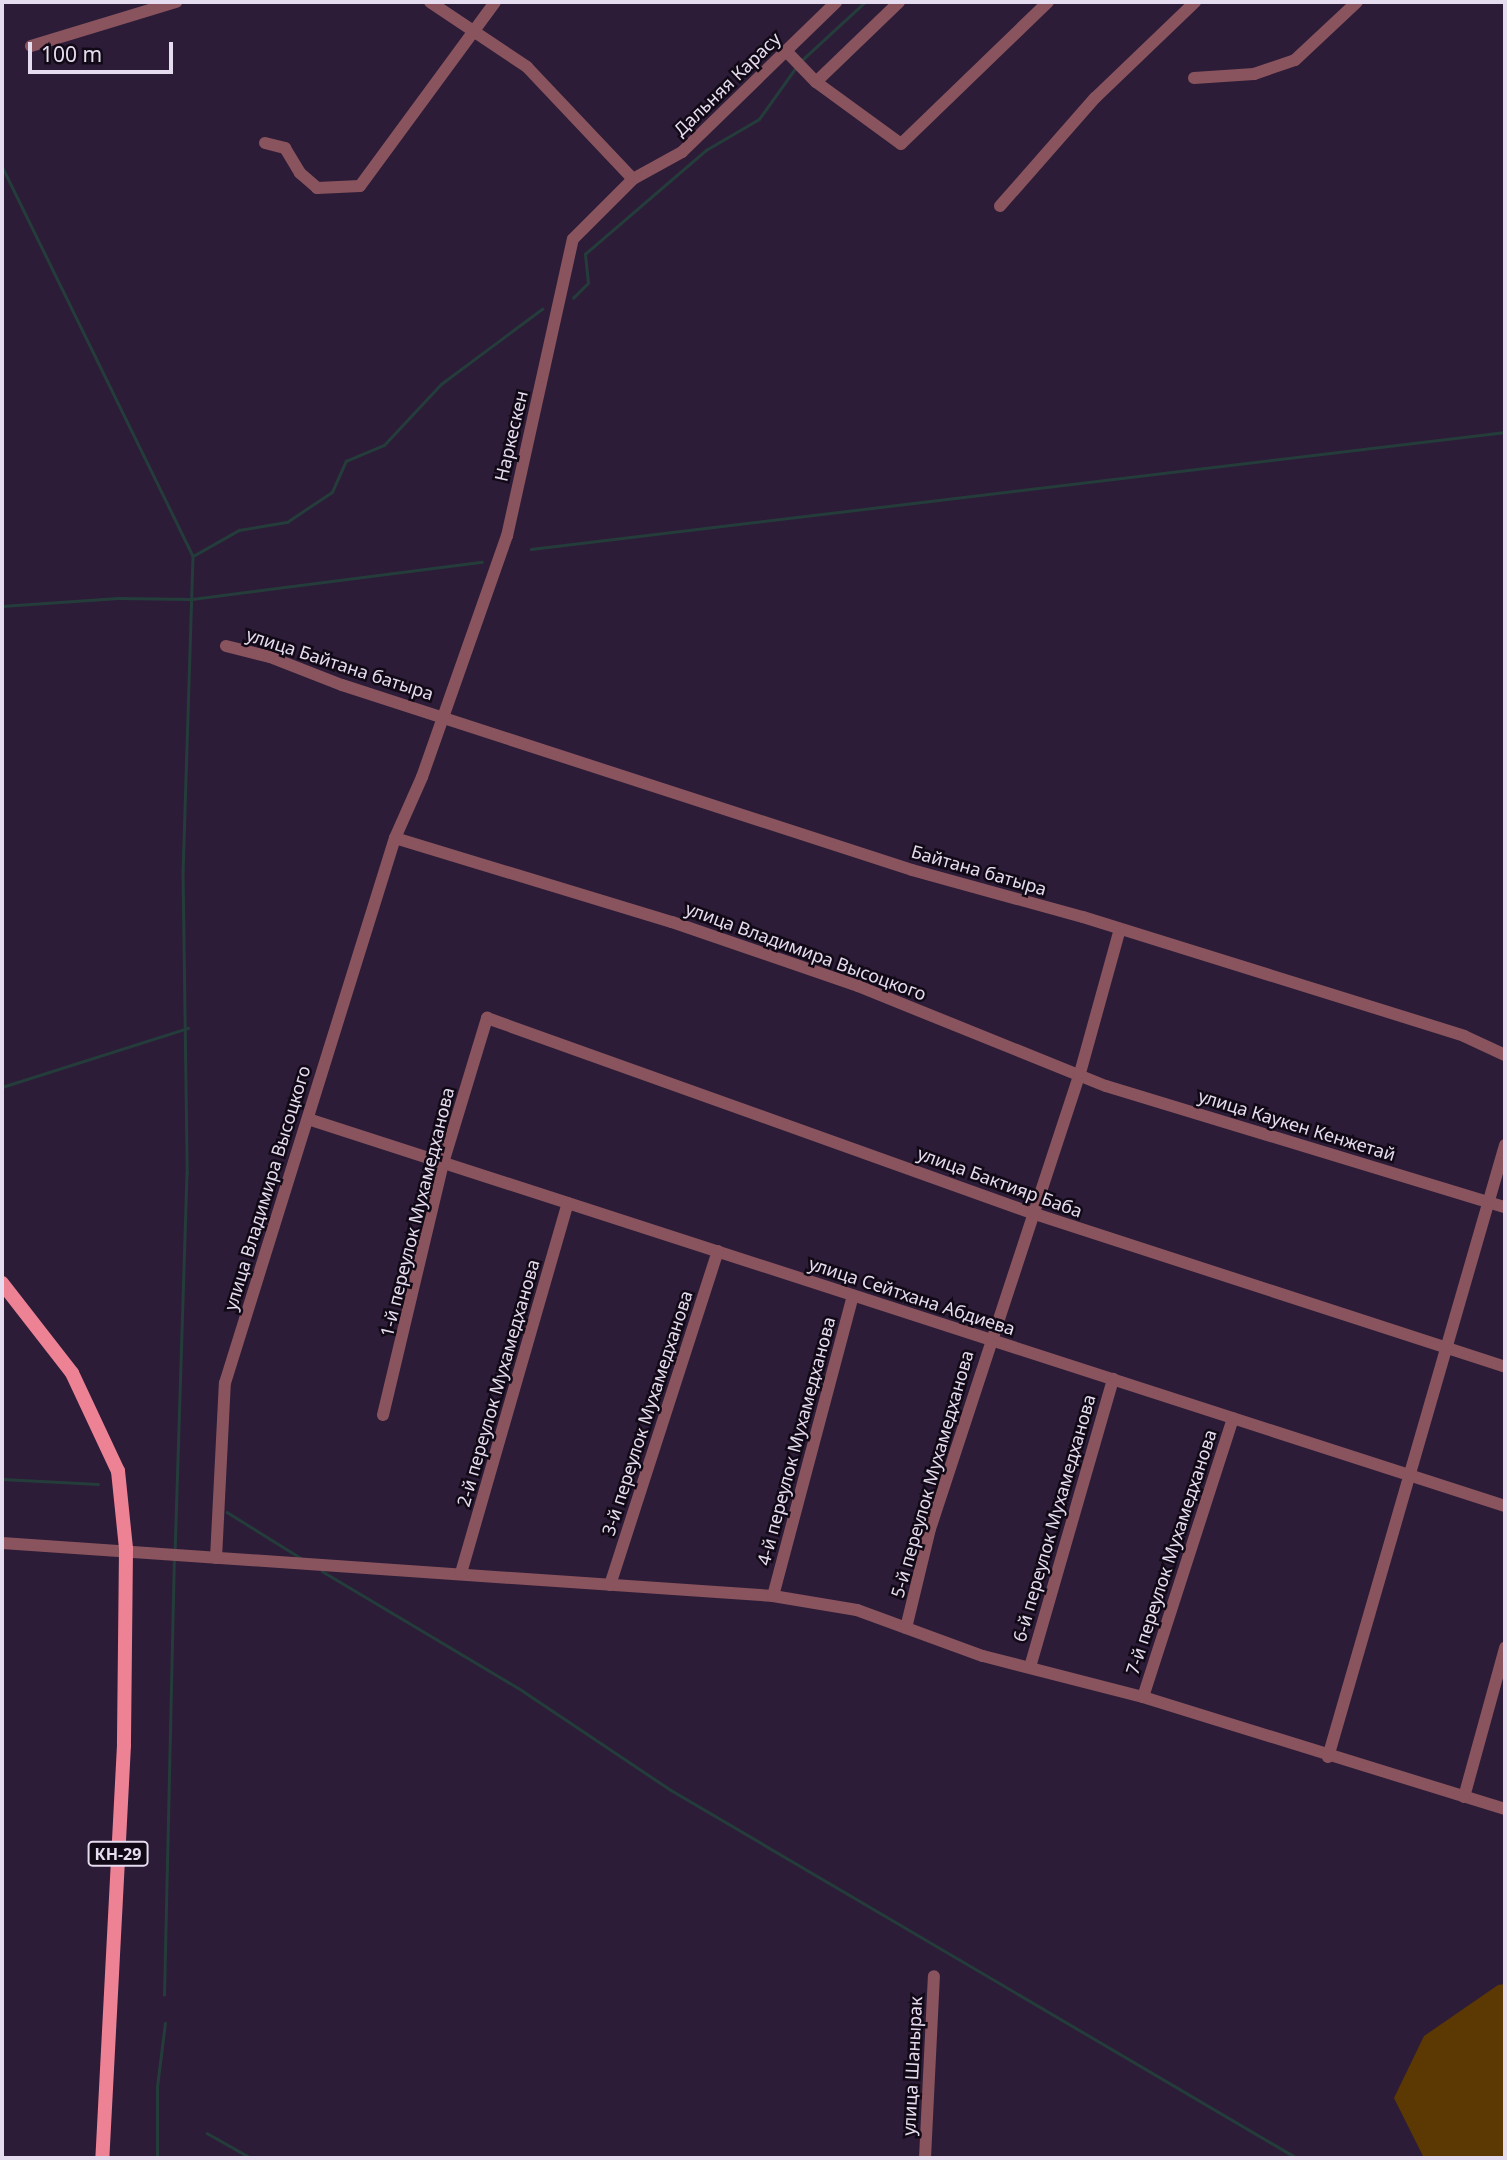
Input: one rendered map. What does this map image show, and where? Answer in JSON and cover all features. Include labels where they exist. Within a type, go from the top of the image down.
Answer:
[{"type":"main road","name":"КН-29","points":[[2,1283],[72,1373],[118,1471],[126,1549],[124,1745],[102,2158]]},
{"type":"street","points":[[31,46],[176,2]]},
{"type":"street","points":[[430,2],[527,67],[633,179]]},
{"type":"street","points":[[265,143],[285,148],[300,173],[317,188],[360,186],[495,2]]},
{"type":"street","name":"Дальняя Карасу","points":[[633,179],[682,152],[836,2]]},
{"type":"street","points":[[813,79],[899,2]]},
{"type":"street","points":[[787,52],[813,79],[901,144],[1048,2]]},
{"type":"street","points":[[1000,206],[1095,98],[1195,2]]},
{"type":"street","points":[[1194,78],[1254,74],[1295,60],[1357,2]]},
{"type":"street","name":"Наркескен","points":[[443,716],[507,536],[573,239],[633,179]]},
{"type":"street","name":"улица Байтана батыра","points":[[226,646],[443,716]]},
{"type":"street","name":"улица Владимира Высоцкого","points":[[216,1558],[225,1383],[395,838],[443,716]]},
{"type":"street","name":"Байтана батыра","points":[[443,716],[889,863],[1120,929],[1464,1036],[1505,1055]]},
{"type":"street","name":"улица Владимира Высоцкого","points":[[395,838],[703,932],[858,986],[1080,1073]]},
{"type":"street","name":"5-й переулок Мухамедханова","points":[[906,1628],[930,1529],[990,1339],[1080,1073],[1120,929]]},
{"type":"street","name":"1-й переулок Мухамедханова","points":[[383,1415],[443,1163],[487,1018]]},
{"type":"street","name":"улица Бактияр Баба","points":[[487,1018],[1032,1213],[1505,1367]]},
{"type":"street","name":"улица Каукен Кенжетай","points":[[1080,1073],[1106,1086],[1505,1207]]},
{"type":"street","name":"улица Сейтхана Абдиева","points":[[308,1119],[1505,1506]]},
{"type":"street","points":[[1328,1757],[1505,1145]]},
{"type":"street","name":"2-й переулок Мухамедханова","points":[[461,1573],[568,1203]]},
{"type":"street","name":"3-й переулок Мухамедханова","points":[[610,1585],[718,1251]]},
{"type":"street","name":"4-й переулок Мухамедханова","points":[[773,1596],[853,1295]]},
{"type":"street","name":"6-й переулок Мухамедханова","points":[[1030,1667],[1113,1379]]},
{"type":"street","name":"7-й переулок Мухамедханова","points":[[1143,1697],[1233,1418]]},
{"type":"street","points":[[2,1544],[126,1549],[272,1562],[338,1563],[773,1596],[857,1610],[1030,1667],[1143,1697],[1328,1757],[1505,1809]]},
{"type":"street","points":[[1464,1797],[1505,1648]]},
{"type":"street","name":"улица Шанырак","points":[[925,2158],[934,1976]]},
{"type":"shaded area","points":[[1505,1984],[1505,2158],[1424,2158],[1394,2098],[1424,2036],[1498,1985]]},
{"type":"waterway","points":[[801,61],[865,2]]},
{"type":"waterway","points":[[573,298],[588,283],[585,254],[706,150],[759,119],[797,66]]},
{"type":"waterway","points":[[2,166],[193,556],[183,870],[187,1173],[175,1550]]},
{"type":"waterway","points":[[193,556],[239,530],[287,522],[332,492],[346,461],[384,445],[441,384],[542,309]]},
{"type":"waterway","points":[[531,549],[1505,432]]},
{"type":"waterway","points":[[2,606],[118,598],[192,599],[482,562]]},
{"type":"waterway","points":[[2,1087],[188,1028]]},
{"type":"waterway","points":[[2,1479],[98,1484]]},
{"type":"waterway","points":[[227,1512],[301,1558]]},
{"type":"waterway","points":[[164,1995],[174,1560]]},
{"type":"waterway","points":[[322,1571],[523,1691],[671,1790],[1297,2158]]},
{"type":"waterway","points":[[157,2158],[157,2087],[165,2023]]},
{"type":"waterway","points":[[207,2133],[251,2158]]}]
